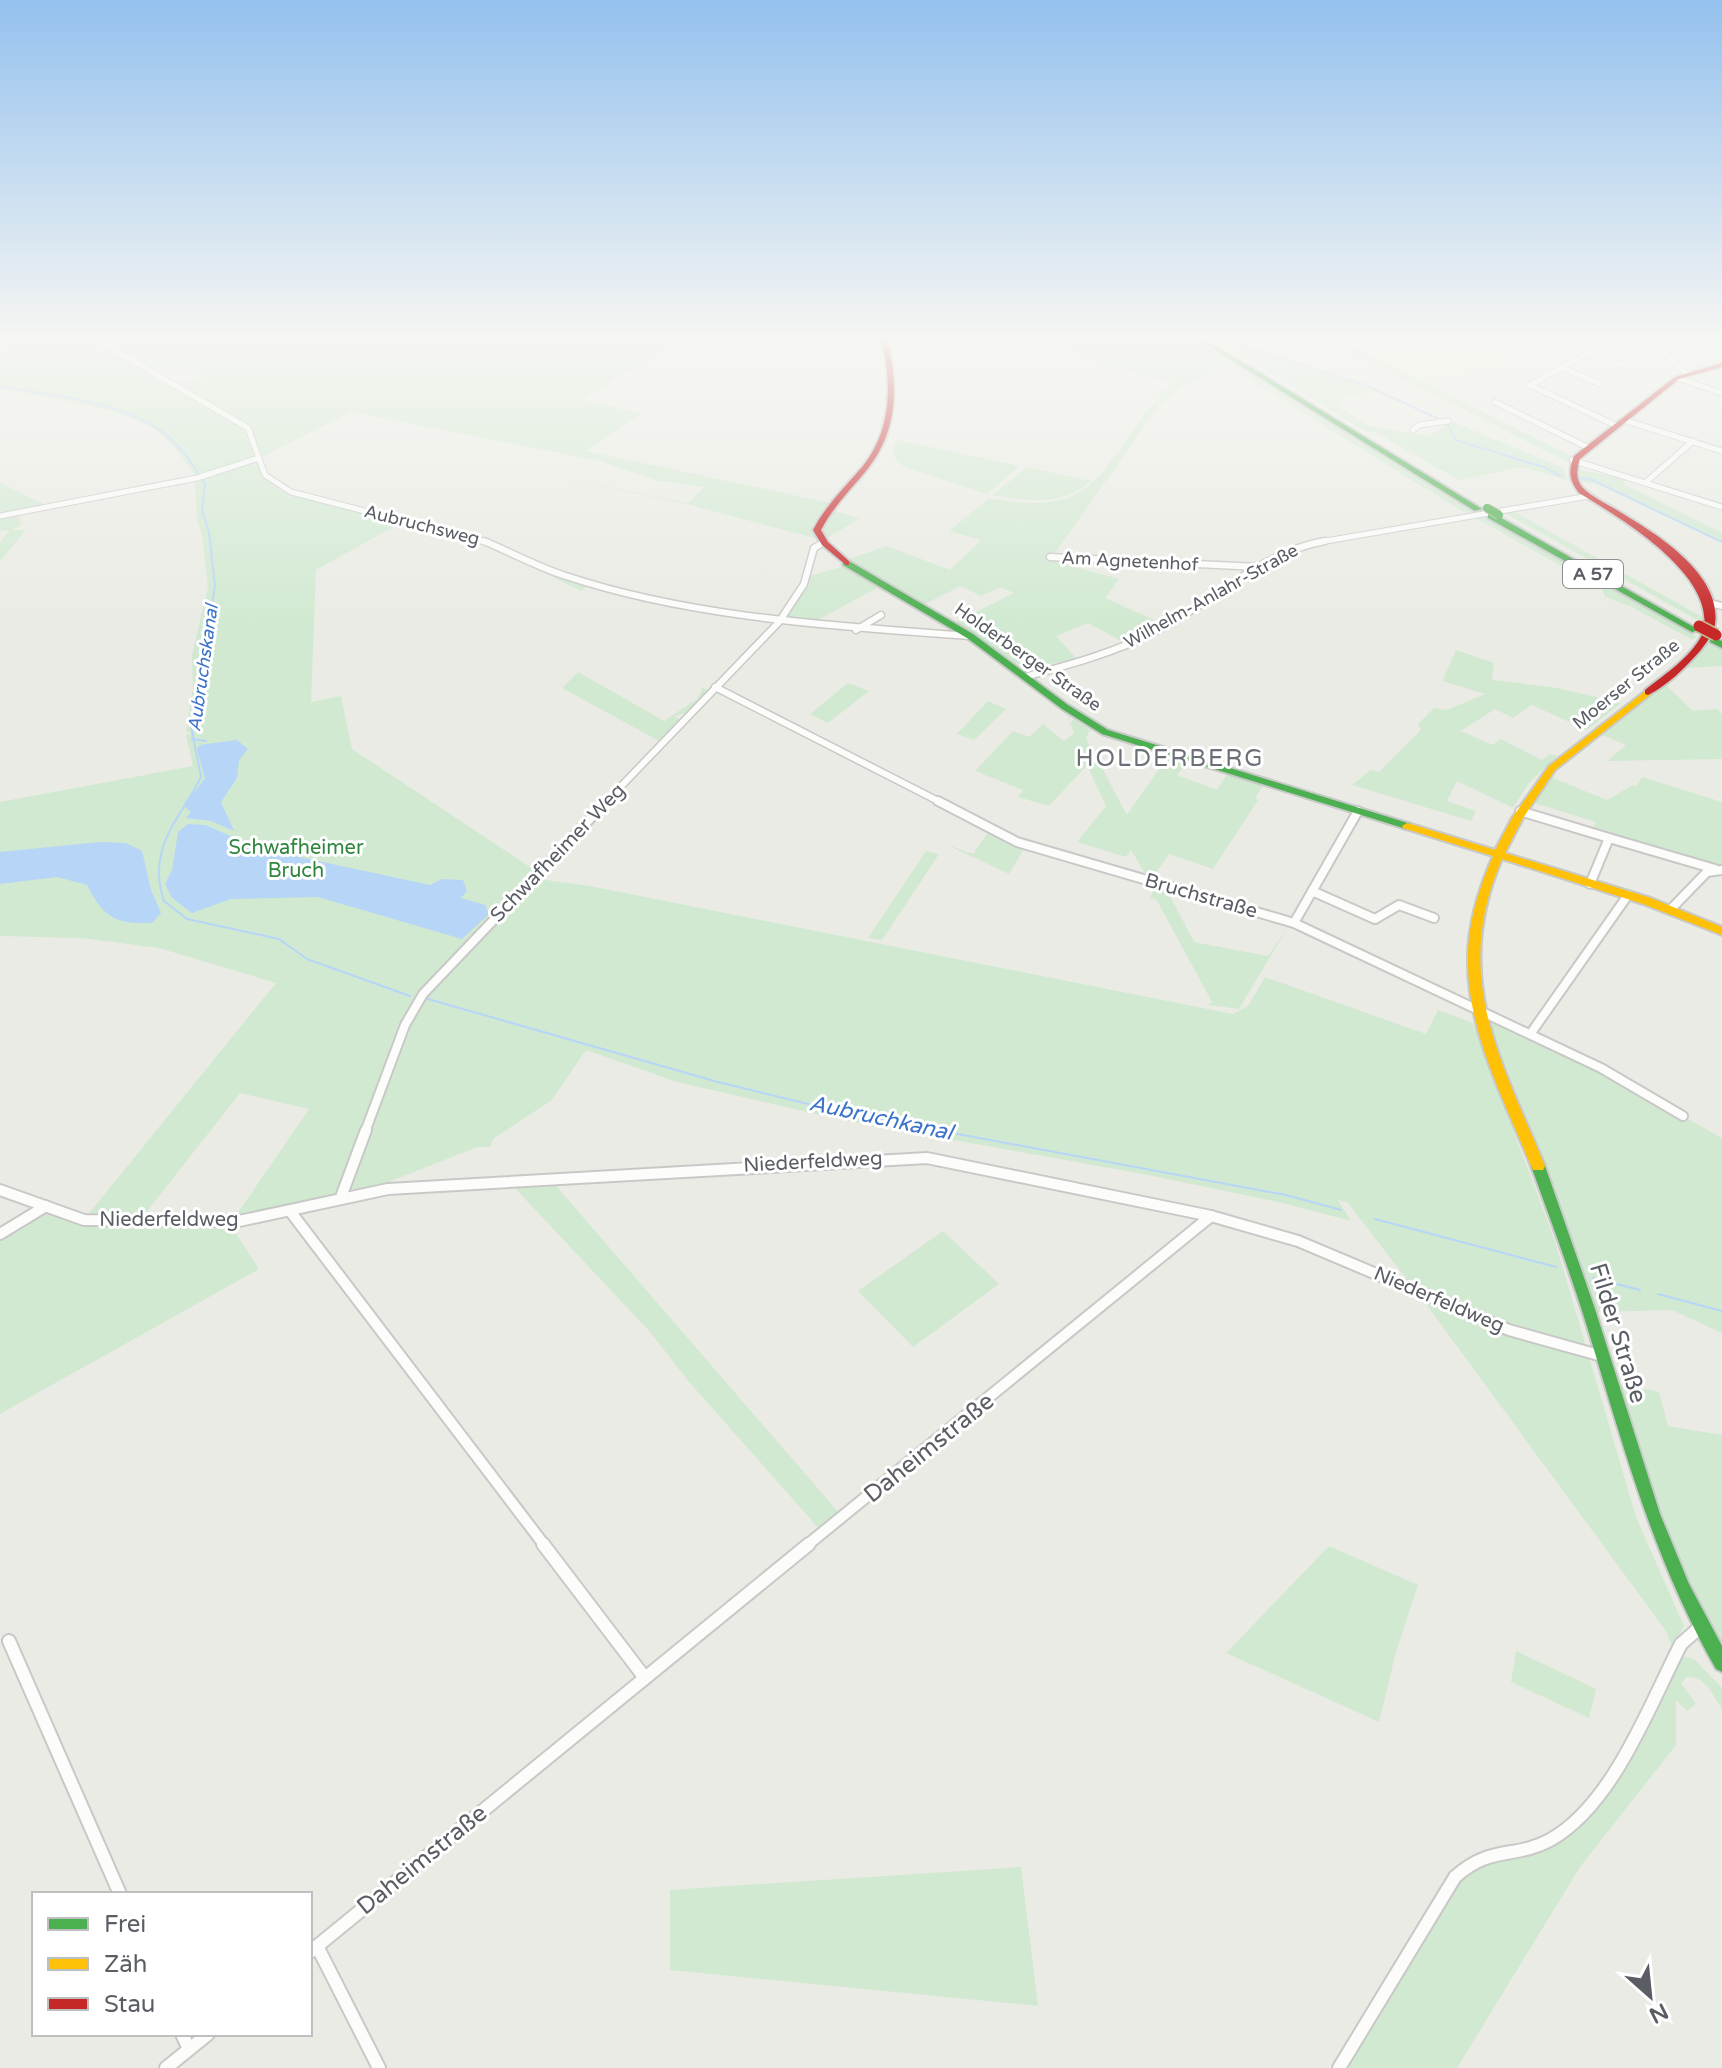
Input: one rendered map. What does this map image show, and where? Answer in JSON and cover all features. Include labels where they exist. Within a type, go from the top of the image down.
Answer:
[{"type":"main road","points":[[824,542],[817,530],[819,522],[880,446],[885,432]]},
{"type":"main road","name":"A 57","points":[[1355,432],[1489,512],[1718,640]]},
{"type":"main road","name":"A 57","points":[[1359,432],[1489,512]]},
{"type":"main road","points":[[1589,496],[1573,481],[1573,461],[1609,432]]},
{"type":"main road","name":"Moerser Straße","points":[[1480,1011],[1472,976],[1473,933],[1484,893],[1520,811],[1552,768],[1695,651],[1710,628],[1713,604],[1702,579],[1679,552],[1646,528],[1589,496]]},
{"type":"main road","name":"Holderberger Straße","points":[[824,542],[880,586],[969,636],[1105,732],[1628,895],[1722,931]]},
{"type":"main road","name":"Filder Straße","points":[[1480,1011],[1548,1190],[1604,1357],[1649,1519],[1699,1628],[1722,1663]]},
{"type":"street","name":"Aubruchsweg","points":[[249,432],[270,480],[291,492],[478,538],[561,575],[611,589],[779,622],[969,636]]},
{"type":"street","points":[[1555,432],[1589,448]]},
{"type":"street","points":[[1654,432],[1722,451]]},
{"type":"street","points":[[1645,483],[1693,441]]},
{"type":"street","points":[[1714,447],[1722,442]]},
{"type":"street","points":[[0,516],[201,477],[259,458]]},
{"type":"street","points":[[1573,461],[1722,507]]},
{"type":"street","name":"Wilhelm-Anlahr-Straße","points":[[1025,677],[1092,657],[1153,633],[1290,550],[1329,539],[1589,496]]},
{"type":"street","name":"Schwafheimer Weg","points":[[341,1197],[405,1025],[423,994],[779,622],[804,584],[814,548],[824,542]]},
{"type":"street","name":"Am Agnetenhof","points":[[1050,557],[1259,567]]},
{"type":"street","points":[[855,630],[881,615]]},
{"type":"street","name":"Bruchstraße","points":[[715,687],[1017,842],[1294,923],[1531,1033],[1601,1068],[1683,1116]]},
{"type":"street","points":[[1294,923],[1358,811]]},
{"type":"street","points":[[1520,811],[1719,869]]},
{"type":"street","points":[[1590,884],[1609,838]]},
{"type":"street","points":[[1671,909],[1707,872],[1719,869]]},
{"type":"street","points":[[1312,891],[1375,919],[1399,905],[1434,918]]},
{"type":"street","points":[[1531,1033],[1628,895]]},
{"type":"street","name":"Niederfeldweg","points":[[0,1190],[84,1220],[175,1223],[239,1221],[388,1189],[927,1158],[1211,1216],[1298,1241],[1509,1330],[1604,1357]]},
{"type":"street","points":[[0,1234],[46,1206]]},
{"type":"street","points":[[290,1211],[645,1678]]},
{"type":"street","name":"Daheimstraße","points":[[314,1949],[1211,1216]]},
{"type":"street","points":[[1339,2068],[1455,1877],[1471,1860],[1491,1852],[1549,1840],[1595,1804],[1681,1644],[1699,1628]]},
{"type":"street","points":[[9,1641],[119,1892]]},
{"type":"street","points":[[314,1949],[379,2068]]},
{"type":"street","points":[[183,2036],[189,2049]]},
{"type":"street","points":[[166,2068],[205,2036]]},
{"type":"green space","points":[[157,432],[312,432],[261,457],[206,475],[50,506],[47,504],[194,475]]},
{"type":"green space","points":[[451,432],[615,432],[585,451],[831,503],[814,525],[817,539],[687,504],[506,466],[688,503],[704,487],[655,480],[601,461]]},
{"type":"green space","points":[[1132,432],[1141,432],[1050,560],[1119,579],[1105,598],[1161,623],[1123,642],[1088,623],[1056,636],[1076,658],[1035,666],[1022,665],[1000,655],[956,622],[1014,593],[1000,587],[981,596],[961,586],[923,605],[881,584],[849,559],[887,546],[950,570],[981,540],[949,531],[989,498],[1029,503],[1059,500],[1082,491],[1115,456]]},
{"type":"green space","points":[[1333,432],[1344,432],[1474,512],[1465,513]]},
{"type":"green space","points":[[1366,432],[1402,432],[1429,436],[1436,432],[1476,432],[1563,468],[1567,480],[1522,467],[1459,480],[1375,432]]},
{"type":"green space","points":[[1507,432],[1522,432],[1571,456],[1568,462]]},
{"type":"green space","points":[[896,440],[1018,467],[987,494],[903,466],[894,454]]},
{"type":"green space","name":"Schwafheimer Bruch","points":[[257,460],[266,479],[282,491],[472,538],[590,585],[581,591],[482,543],[402,522],[316,570],[311,702],[341,696],[352,749],[536,871],[531,878],[590,886],[1233,1014],[1248,1006],[1265,977],[1426,1034],[1438,1010],[1473,1023],[1555,1241],[1636,1517],[1684,1626],[1673,1649],[1666,1631],[1420,1296],[1438,1300],[1432,1290],[1409,1282],[1347,1202],[1338,1200],[1351,1221],[1283,1203],[1143,1174],[842,1120],[677,1082],[586,1050],[552,1100],[493,1139],[490,1147],[477,1147],[371,1189],[354,1191],[349,1187],[408,1025],[420,1005],[411,1003],[343,1185],[333,1196],[233,1220],[309,1109],[240,1093],[141,1219],[86,1217],[276,983],[159,948],[81,938],[0,936],[0,802],[193,766],[186,735],[192,733],[186,731],[193,687],[192,655],[208,587],[202,534],[197,520],[195,480]]},
{"type":"green space","points":[[1028,467],[1091,481],[1068,495],[1044,500],[992,495]]},
{"type":"green space","points":[[1580,470],[1628,479],[1622,483],[1722,533],[1722,543],[1597,484],[1581,482]]},
{"type":"green space","points":[[0,483],[43,504],[45,507],[0,515]]},
{"type":"green space","points":[[831,510],[860,518],[826,539],[821,529]]},
{"type":"green space","points":[[1513,511],[1704,618],[1703,623],[1503,512]]},
{"type":"green space","points":[[1481,516],[1696,636],[1693,640],[1632,607],[1605,597],[1602,589],[1474,517]]},
{"type":"green space","points":[[0,518],[20,518],[21,525],[12,530],[26,530],[0,561],[0,543],[9,530],[0,531]]},
{"type":"green space","points":[[848,565],[877,588],[810,624],[784,619],[807,585],[809,576]]},
{"type":"green space","points":[[1707,643],[1722,650],[1722,666],[1682,668]]},
{"type":"green space","points":[[1456,650],[1494,663],[1492,680],[1558,688],[1621,703],[1587,730],[1532,705],[1513,718],[1495,709],[1461,731],[1493,745],[1501,739],[1542,760],[1550,754],[1557,756],[1529,783],[1513,808],[1457,781],[1447,801],[1476,811],[1471,821],[1352,785],[1371,770],[1379,772],[1421,730],[1418,724],[1434,708],[1447,710],[1485,694],[1442,681]]},
{"type":"green space","points":[[1676,671],[1688,672],[1677,672],[1664,683],[1693,711],[1717,709],[1722,714],[1722,759],[1607,761],[1626,745],[1602,735],[1582,747]]},
{"type":"green space","points":[[578,672],[664,721],[697,699],[702,690],[700,687],[710,690],[687,713],[674,716],[681,720],[659,741],[562,688]]},
{"type":"green space","points":[[848,683],[869,691],[828,723],[810,714]]},
{"type":"green space","points":[[988,701],[1006,709],[974,740],[957,734]]},
{"type":"green space","points":[[1066,713],[1071,723],[1073,719],[1090,730],[1086,738],[1127,815],[1168,756],[1188,762],[1177,775],[1217,790],[1228,773],[1263,786],[1255,798],[1258,800],[1213,869],[1169,854],[1157,871],[1164,884],[1148,878],[1131,850],[1126,857],[1077,842],[1106,806],[1087,765],[1049,806],[1018,797],[1023,790],[975,771],[1013,731],[1029,737],[1043,724],[1064,741],[1074,733]]},
{"type":"green space","points":[[1551,777],[1607,800],[1633,785],[1637,786],[1642,777],[1722,802],[1722,867],[1590,835],[1596,822],[1531,802]]},
{"type":"green space","points":[[989,831],[1025,847],[1009,874],[945,844],[973,854]]},
{"type":"green space","points":[[926,851],[939,854],[882,940],[868,938]]},
{"type":"green space","points":[[1155,886],[1167,890],[1194,942],[1268,956],[1288,927],[1239,1009],[1208,1005],[1212,1002],[1156,899],[1150,899]]},
{"type":"green space","points":[[1494,1023],[1593,1066],[1722,1138],[1722,1333],[1672,1310],[1597,1312],[1572,1238],[1490,1026]]},
{"type":"green space","points":[[551,1180],[840,1514],[822,1532],[689,1382],[651,1333],[512,1185]]},
{"type":"green space","points":[[45,1212],[73,1221],[231,1226],[259,1269],[0,1414],[0,1237]]},
{"type":"green space","points":[[943,1231],[999,1284],[913,1347],[858,1291]]},
{"type":"green space","points":[[1618,1384],[1659,1392],[1668,1426],[1722,1435],[1722,1653],[1670,1559]]},
{"type":"green space","points":[[1329,1546],[1418,1585],[1396,1652],[1379,1722],[1226,1653]]},
{"type":"green space","points":[[1516,1651],[1596,1689],[1589,1718],[1511,1682]]},
{"type":"green space","points":[[1681,1656],[1694,1659],[1722,1688],[1722,1709],[1700,1680],[1687,1677],[1681,1683],[1696,1704],[1687,1711],[1676,1700],[1676,1745],[1580,1867],[1457,2068],[1348,2068],[1458,1880],[1478,1865],[1557,1842],[1600,1806]]},
{"type":"green space","points":[[1021,1867],[1038,2006],[670,1970],[670,1890]]},
{"type":"water","points":[[237,740],[248,749],[239,760],[237,778],[221,802],[234,831],[211,821],[186,818],[191,812],[184,806],[205,778],[197,750],[199,745]]},
{"type":"water","points":[[188,824],[206,825],[230,836],[231,849],[248,846],[430,885],[442,879],[463,880],[467,891],[461,898],[485,905],[489,914],[462,939],[318,897],[231,899],[192,913],[172,898],[165,884],[172,870],[178,832]]},
{"type":"water","points":[[100,842],[126,843],[142,851],[151,890],[161,913],[152,923],[129,922],[112,917],[99,905],[87,885],[57,877],[0,884],[0,852]]},
{"type":"waterway","name":"Aubruchskanal","points":[[162,432],[191,462],[205,484],[202,511],[209,532],[215,586],[191,726],[194,739]]},
{"type":"waterway","points":[[1452,432],[1456,440],[1546,468],[1560,476]]},
{"type":"waterway","points":[[1580,478],[1590,479],[1722,542]]},
{"type":"waterway","name":"Aubruchskanal","points":[[194,739],[206,741]]},
{"type":"waterway","name":"Aubruchkanal","points":[[194,739],[201,777],[162,850],[159,865],[164,901],[187,919],[279,939],[307,959],[410,996]]},
{"type":"waterway","name":"Aubruchkanal","points":[[428,999],[718,1082],[845,1113],[1286,1195],[1341,1210]]},
{"type":"waterway","name":"Aubruchkanal","points":[[1375,1219],[1556,1267]]},
{"type":"waterway","name":"Aubruchkanal","points":[[1593,1278],[1640,1290]]},
{"type":"waterway","name":"Aubruchkanal","points":[[1658,1294],[1722,1311]]},
{"type":"traffic: fast","points":[[1352,432],[1478,509]]},
{"type":"traffic: fast","points":[[1487,508],[1499,515]]},
{"type":"traffic: fast","points":[[1491,516],[1695,630]]},
{"type":"traffic: fast","points":[[846,563],[970,636],[1065,707],[1105,732],[1407,826]]},
{"type":"traffic: fast","points":[[1713,640],[1722,645]]},
{"type":"traffic: fast","points":[[1538,1166],[1588,1309],[1652,1514],[1683,1590],[1722,1663]]},
{"type":"traffic: slow","points":[[1538,1166],[1495,1059],[1476,993],[1473,963],[1481,903],[1490,873],[1517,818],[1552,768],[1648,692]]},
{"type":"traffic: slow","points":[[1407,826],[1647,901],[1722,931]]},
{"type":"traffic: jam","points":[[846,563],[825,543],[817,530],[830,507],[873,456],[885,432]]},
{"type":"traffic: jam","points":[[1610,432],[1577,458],[1574,468],[1576,483],[1582,491],[1665,545],[1701,582],[1710,603],[1711,625],[1707,635],[1684,662],[1648,692]]},
{"type":"traffic: jam","points":[[1699,626],[1716,635]]},
{"type":"district","name":"HOLDERBERG","points":[[1170,758]]}]
